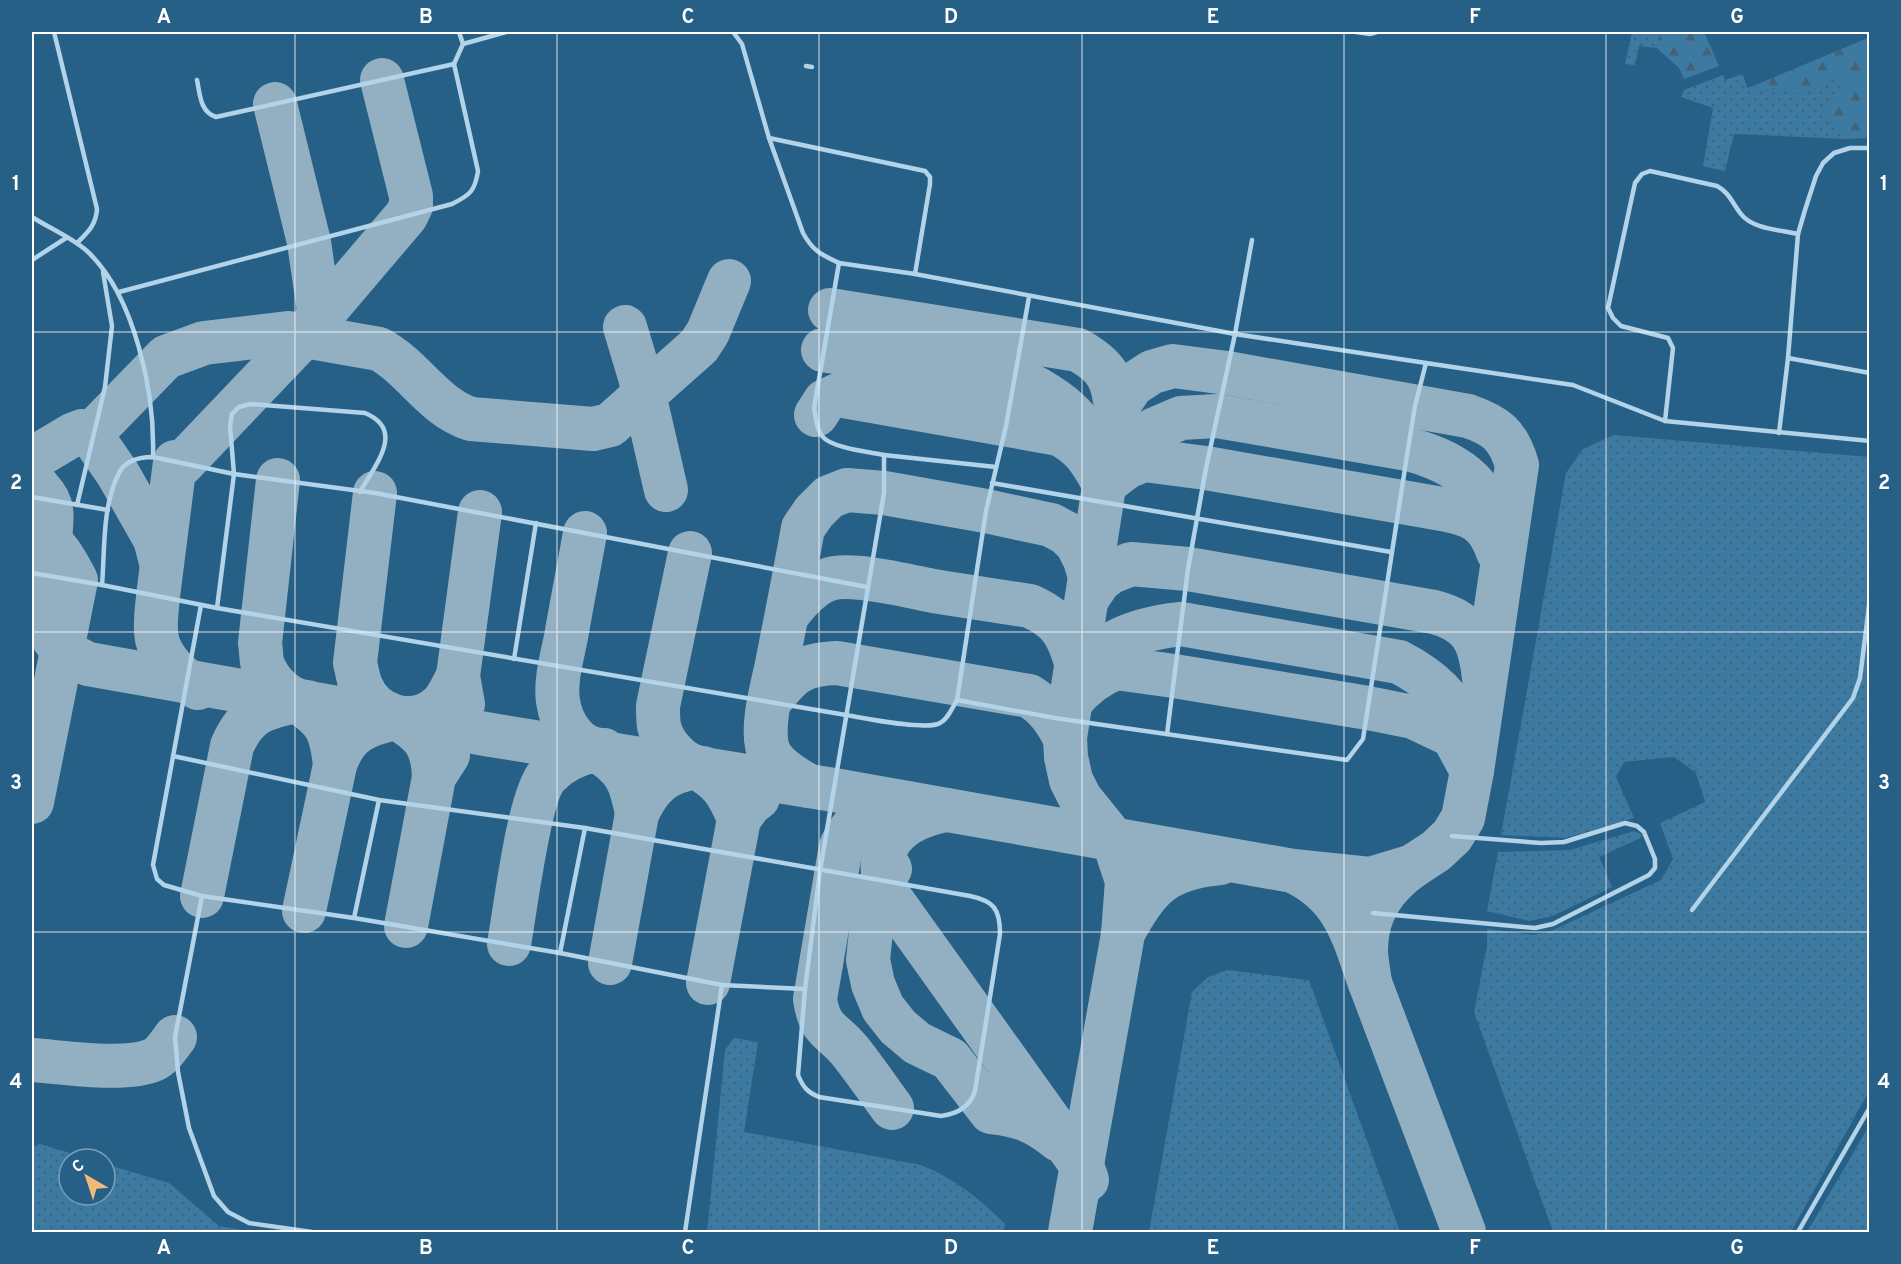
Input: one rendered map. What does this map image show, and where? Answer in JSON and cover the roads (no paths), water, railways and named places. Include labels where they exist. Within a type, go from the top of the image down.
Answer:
[{"type":"lane","points":[[54,32],[97,209],[96,219],[91,229],[77,243]]},
{"type":"lane","points":[[119,292],[452,204],[466,196],[476,185],[478,171],[454,64],[463,44],[459,32]]},
{"type":"lane","points":[[463,44],[506,32]]},
{"type":"lane","points":[[733,32],[742,44],[769,138],[803,233],[810,246],[819,254],[838,263],[915,274],[1235,334],[1573,386],[1665,422],[1869,441]]},
{"type":"lane","points":[[1356,32],[1370,34],[1377,32]]},
{"type":"lane","points":[[196,80],[204,110],[208,115],[216,117],[454,64]]},
{"type":"lane","points":[[806,66],[812,67]]},
{"type":"lane","points":[[769,138],[926,171],[930,177],[930,184],[915,274]]},
{"type":"lane","points":[[1779,433],[1788,358],[1798,234],[1816,176],[1823,163],[1834,153],[1850,148],[1869,148]]},
{"type":"lane","points":[[1665,422],[1672,343],[1668,338],[1621,326],[1613,318],[1608,308],[1635,183],[1642,174],[1650,171],[1717,186],[1727,191],[1742,216],[1753,224],[1798,234]]},
{"type":"lane","points":[[32,217],[77,243],[93,258],[119,292],[131,322],[145,378],[154,429],[153,457]]},
{"type":"lane","points":[[32,260],[66,238]]},
{"type":"lane","points":[[1167,734],[1188,569],[1252,240]]},
{"type":"lane","points":[[838,263],[814,408],[822,436],[833,444],[884,455],[996,467]]},
{"type":"lane","points":[[77,505],[106,377],[112,326],[102,270]]},
{"type":"lane","points":[[32,573],[217,608],[846,716],[926,727],[940,724],[957,700],[992,483],[1006,426],[1029,297]]},
{"type":"lane","points":[[1788,358],[1869,373]]},
{"type":"lane","points":[[957,700],[1055,718],[1347,760],[1363,739],[1415,406],[1426,363]]},
{"type":"lane","points":[[217,608],[234,474],[230,426],[232,414],[239,407],[250,404],[365,413],[378,418],[385,428],[387,442],[360,492]]},
{"type":"lane","points":[[173,756],[379,800],[585,828],[820,871],[986,899],[995,908],[1000,920],[1000,934],[974,1095],[955,1114],[941,1116],[819,1097],[809,1093],[802,1085],[798,1075],[805,989],[820,871],[884,493],[884,455]]},
{"type":"lane","points":[[102,585],[108,510],[118,474],[134,460],[141,457],[153,457],[234,474],[360,492],[536,523],[867,587]]},
{"type":"lane","points":[[992,483],[1391,552]]},
{"type":"lane","points":[[32,497],[108,510]]},
{"type":"lane","points":[[514,659],[536,523]]},
{"type":"lane","points":[[1692,910],[1853,698],[1860,678],[1869,598]]},
{"type":"lane","points":[[201,605],[153,865],[157,879],[164,885],[202,896],[354,918],[560,953],[722,985],[805,989]]},
{"type":"lane","points":[[354,918],[379,800]]},
{"type":"lane","points":[[1373,913],[1535,928],[1553,924],[1649,874],[1655,868],[1655,859],[1644,832],[1637,826],[1625,824],[1564,842],[1541,843],[1452,836]]},
{"type":"lane","points":[[560,953],[585,828]]},
{"type":"lane","points":[[202,896],[175,1037],[178,1072],[189,1128],[214,1196],[228,1212],[249,1223],[312,1233]]},
{"type":"lane","points":[[685,1233],[722,985]]},
{"type":"lane","points":[[1798,1233],[1869,1107]]}]
